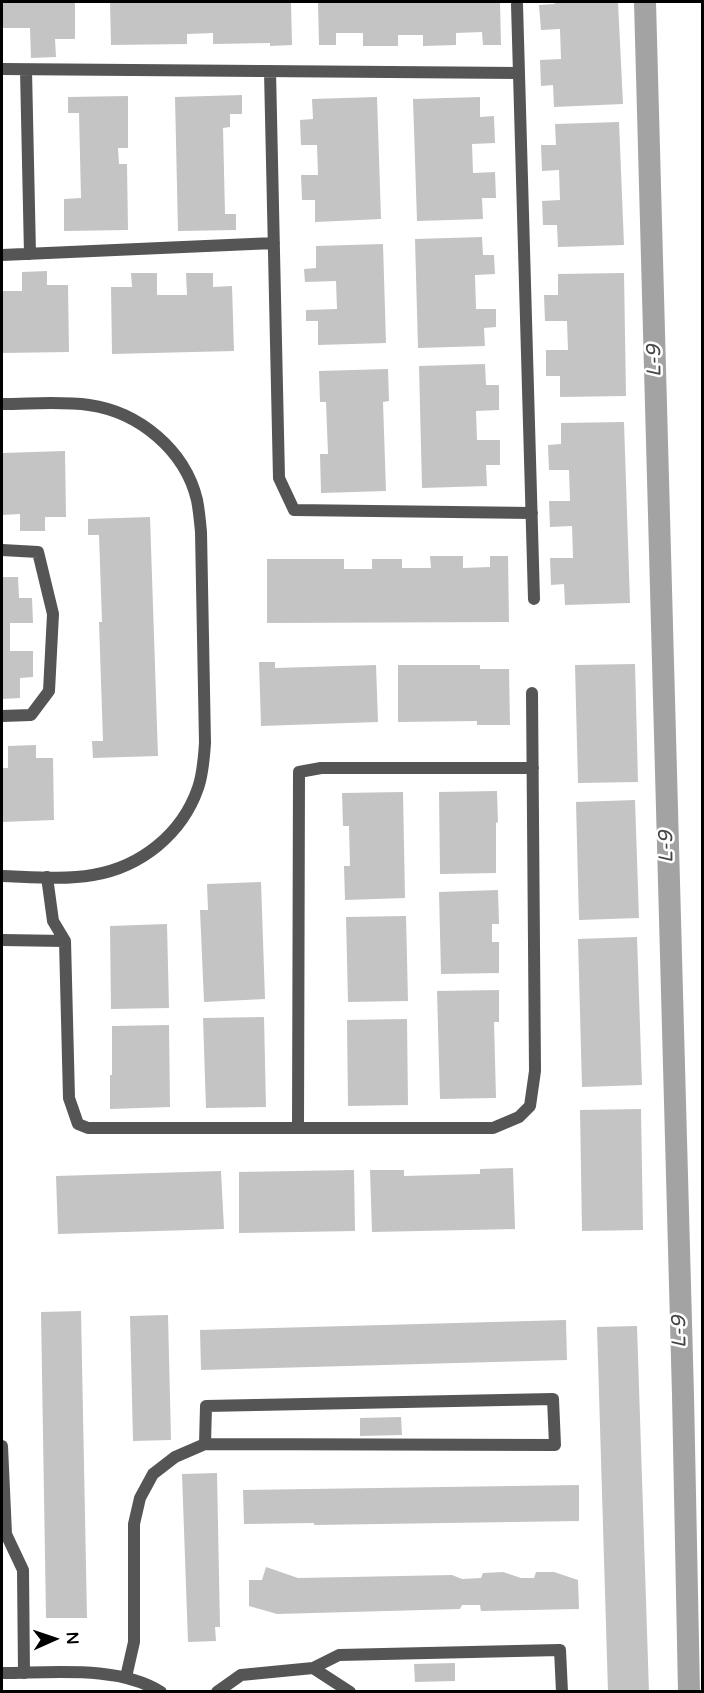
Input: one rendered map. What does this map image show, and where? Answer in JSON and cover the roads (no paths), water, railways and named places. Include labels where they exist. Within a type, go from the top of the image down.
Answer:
[{"type":"street","points":[[517,4],[534,599]]},
{"type":"street","points":[[2,69],[519,73]]},
{"type":"street","points":[[26,70],[30,254]]},
{"type":"street","points":[[270,71],[279,478],[294,510],[532,513]]},
{"type":"street","points":[[2,255],[274,243]]},
{"type":"street","points":[[2,404],[72,404],[104,408],[120,413],[148,429],[176,456],[197,500],[201,532],[205,743],[203,771],[192,802],[175,830],[152,851],[123,867],[92,875],[2,876]]},
{"type":"street","points":[[2,550],[38,552],[53,614],[49,691],[31,715],[2,716]]},
{"type":"street","points":[[47,877],[53,921],[65,940],[69,1098],[78,1124],[88,1128],[493,1128],[519,1118],[530,1106],[535,1071],[532,693]]},
{"type":"street","points":[[298,1128],[298,772],[321,768],[533,768]]},
{"type":"street","points":[[2,940],[65,940]]},
{"type":"street","points":[[126,1677],[134,1642],[134,1524],[140,1498],[153,1474],[175,1457],[205,1444],[555,1445],[553,1399],[206,1406],[205,1444]]},
{"type":"street","points":[[2,1446],[4,1534],[23,1570],[24,1673]]},
{"type":"street","points":[[217,1692],[241,1675],[313,1668],[339,1655],[560,1650],[562,1692]]},
{"type":"street","points":[[313,1668],[350,1692]]},
{"type":"street","points":[[2,1673],[94,1673],[126,1677],[162,1692]]},
{"type":"waterway","name":"L-9","points":[[645,2],[689,1692]]}]
